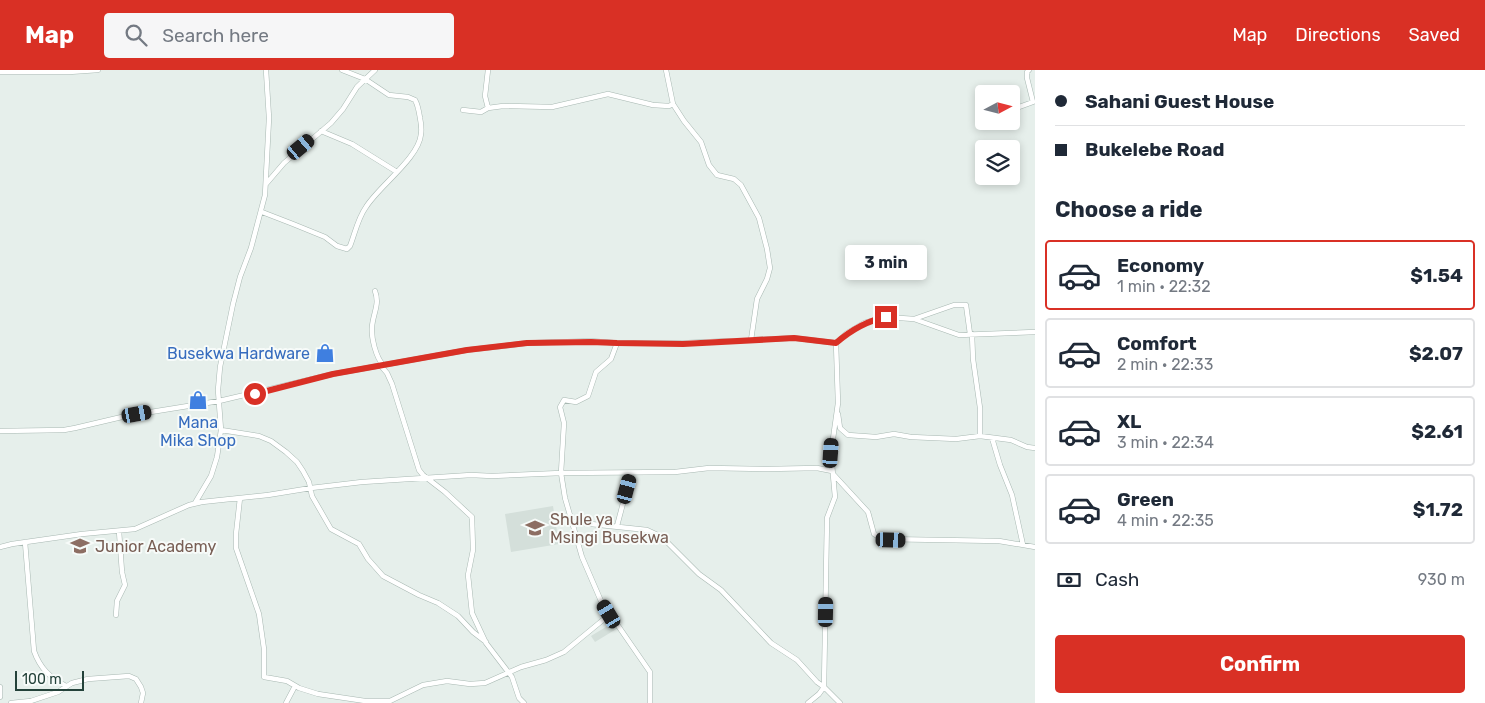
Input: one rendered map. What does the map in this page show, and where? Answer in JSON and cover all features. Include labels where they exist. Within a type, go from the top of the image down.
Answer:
[{"type":"street","points":[[0,72],[98,70]]},
{"type":"street","points":[[195,503],[215,466],[222,430],[218,383],[230,316],[240,277],[262,212],[266,185],[268,118],[266,70]]},
{"type":"street","points":[[262,212],[318,234],[337,246],[347,249],[350,246],[366,206],[414,151],[420,138],[421,126],[417,102],[410,98],[389,95],[365,79],[342,70]]},
{"type":"street","points":[[266,185],[284,163],[337,117],[354,91],[375,70]]},
{"type":"street","points":[[488,70],[485,96],[488,108]]},
{"type":"street","points":[[666,70],[673,104],[701,142],[709,166],[717,175],[737,181],[741,185],[759,218],[770,268],[757,299],[751,340]]},
{"type":"street","points":[[1020,107],[1033,102],[1027,78],[1029,70]]},
{"type":"street","points":[[463,110],[481,112],[488,108],[503,106],[552,107],[608,94],[653,105],[669,106],[673,104]]},
{"type":"street","points":[[321,131],[352,144],[397,172]]},
{"type":"street","points":[[375,291],[378,300],[372,334],[379,360],[392,384],[419,470],[472,518],[473,550],[468,575],[471,607],[486,643]]},
{"type":"street","points":[[914,319],[954,305],[966,305],[980,408],[980,436]]},
{"type":"street","points":[[1035,332],[959,335],[914,319],[886,317],[875,319],[847,333],[836,343],[837,410],[840,428],[848,435],[876,437],[894,434],[911,437],[956,439],[980,436],[1011,440],[1026,447],[1035,448]]},
{"type":"street","points":[[0,431],[64,430],[133,415],[219,402],[333,374],[467,350],[527,343],[683,344],[794,338],[836,343]]},
{"type":"street","points":[[617,343],[611,359],[596,372],[588,396],[576,402],[564,400],[560,404],[560,412],[564,423],[561,473],[565,498],[572,522],[586,566],[601,601],[650,672],[650,703]]},
{"type":"street","points":[[808,703],[819,694],[824,686],[827,518],[835,497],[832,473],[833,436],[837,410]]},
{"type":"street","points":[[222,430],[254,435],[271,441],[297,462],[307,477],[312,496],[332,529],[359,544],[368,559],[383,576],[419,595],[438,602],[458,616],[486,643],[510,673],[519,698],[524,703]]},
{"type":"street","points":[[992,438],[1012,495],[1023,545]]},
{"type":"street","points":[[0,547],[82,534],[119,531],[142,526],[195,503],[362,482],[464,476],[676,472],[709,468],[817,468],[832,473],[868,512],[874,534],[883,539],[999,541],[1035,547]]},
{"type":"street","points":[[617,526],[631,473]]},
{"type":"street","points":[[240,498],[236,548],[259,614],[264,649],[264,677],[287,681],[295,686],[318,694],[354,700],[385,701],[393,700],[423,685],[448,681],[478,684],[491,681],[521,667],[564,652],[609,614]]},
{"type":"street","points":[[572,522],[647,530],[662,537],[699,574],[721,590],[771,642],[797,660],[840,703]]},
{"type":"street","points":[[116,615],[117,601],[125,585],[122,572],[119,531]]},
{"type":"street","points":[[25,542],[34,652],[40,666],[46,673],[66,686]]},
{"type":"street","points":[[11,703],[31,701],[58,692],[66,686],[92,678],[132,676],[141,687],[143,693],[141,703]]},
{"type":"street","points":[[286,703],[295,686]]},
{"type":"street","points":[[0,687],[0,697]]},
{"type":"shaded area","points":[[553,506],[559,544],[511,552],[505,514]]},
{"type":"shaded area","points":[[614,622],[618,628],[595,642],[591,636]]},
{"type":"place","name":"Busekwa Hardware","points":[[325,353]]},
{"type":"place","name":"Mana Mika Shop","points":[[198,400]]},
{"type":"place","name":"Shule ya Msingi Busekwa","points":[[535,528]]},
{"type":"place","name":"Junior Academy","points":[[80,546]]},
{"type":"route","points":[[255,394],[333,374],[467,350],[527,343],[683,344],[794,338],[836,343],[847,333],[864,323],[886,317]]}]
